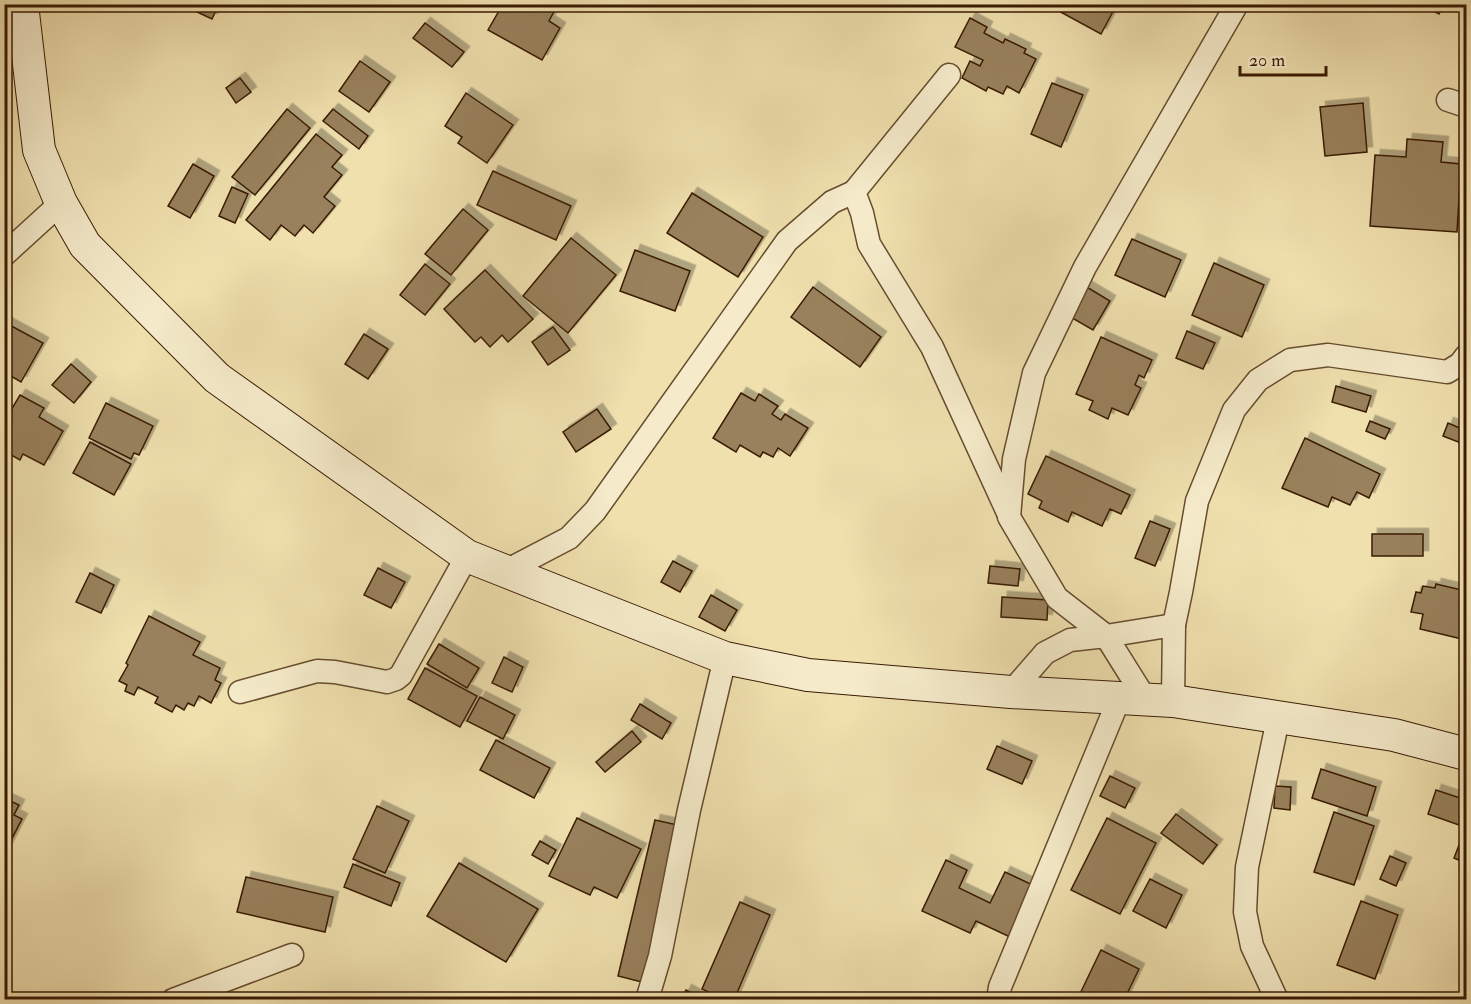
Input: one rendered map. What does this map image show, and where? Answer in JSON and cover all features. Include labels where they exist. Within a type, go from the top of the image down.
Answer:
[{"type":"street","points":[[22,4],[39,150],[61,202],[85,245],[217,378],[467,556],[725,658],[808,675],[1011,692],[1146,700],[1394,735],[1467,754]]},
{"type":"street","points":[[1010,517],[1014,459],[1034,373],[1085,267],[1237,4]]},
{"type":"street","points":[[504,572],[569,538],[595,511],[787,241],[832,202],[854,192],[949,75]]},
{"type":"street","points":[[854,192],[862,213],[869,244],[932,347],[1010,517],[1057,598],[1106,636],[1146,700]]},
{"type":"street","points":[[4,255],[61,202]]},
{"type":"street","points":[[998,999],[1000,987],[1146,700],[1174,625],[1197,501],[1234,410],[1258,380],[1290,360],[1328,355],[1447,372],[1460,364],[1467,356]]},
{"type":"street","points":[[240,692],[317,671],[335,672],[387,682],[396,680],[401,675],[467,556]]},
{"type":"street","points":[[1011,692],[1045,653],[1070,640],[1174,625]]},
{"type":"street","points":[[647,999],[660,956],[689,810],[725,658]]},
{"type":"street","points":[[1277,999],[1252,946],[1245,912],[1248,867],[1278,718]]},
{"type":"street","points":[[173,999],[292,955]]},
{"type":"building","points":[[180,4],[219,4],[212,19]]},
{"type":"building","points":[[503,4],[558,4],[549,21],[560,28],[542,60],[488,30]]},
{"type":"building","points":[[1046,4],[1117,4],[1101,34]]},
{"type":"building","points":[[1420,4],[1444,4],[1439,14]]},
{"type":"building","points":[[970,18],[987,27],[984,33],[1003,43],[1005,39],[1026,49],[1024,53],[1036,59],[1019,93],[1007,86],[1003,94],[988,87],[986,91],[962,78],[970,61],[980,66],[983,60],[955,47]]},
{"type":"building","points":[[425,23],[464,52],[452,67],[413,38]]},
{"type":"building","points":[[360,61],[390,82],[369,112],[339,91]]},
{"type":"building","points":[[240,78],[251,92],[236,103],[226,88]]},
{"type":"building","points":[[1052,83],[1083,95],[1061,147],[1031,134]]},
{"type":"building","points":[[466,93],[513,125],[487,163],[458,143],[462,137],[445,126]]},
{"type":"building","points":[[1363,103],[1367,152],[1325,156],[1320,107]]},
{"type":"building","points":[[287,109],[310,128],[255,195],[232,177]]},
{"type":"building","points":[[333,109],[368,136],[359,149],[323,121]]},
{"type":"building","points":[[316,134],[342,155],[332,167],[342,175],[324,197],[335,206],[313,233],[304,225],[295,236],[281,225],[270,240],[246,220]]},
{"type":"building","points":[[1407,139],[1443,142],[1441,162],[1461,164],[1457,232],[1370,226],[1375,155],[1406,157]]},
{"type":"building","points":[[193,164],[214,176],[190,218],[168,206]]},
{"type":"building","points":[[493,171],[571,206],[556,240],[477,205]]},
{"type":"building","points":[[232,187],[248,194],[235,223],[219,216]]},
{"type":"building","points":[[692,193],[763,237],[738,277],[667,233]]},
{"type":"building","points":[[463,209],[488,230],[451,275],[425,254]]},
{"type":"building","points":[[571,238],[616,275],[568,333],[523,296]]},
{"type":"building","points":[[1132,239],[1181,260],[1165,297],[1115,275]]},
{"type":"building","points":[[635,250],[690,271],[675,311],[620,291]]},
{"type":"building","points":[[1214,263],[1264,285],[1242,337],[1192,315]]},
{"type":"building","points":[[425,264],[450,284],[425,315],[400,295]]},
{"type":"building","points":[[485,270],[533,319],[508,342],[502,335],[490,347],[481,337],[475,342],[444,309]]},
{"type":"building","points":[[1085,286],[1110,301],[1093,330],[1067,315]]},
{"type":"building","points":[[813,287],[881,337],[860,367],[791,317]]},
{"type":"building","points":[[4,322],[43,343],[21,382],[4,372]]},
{"type":"building","points":[[553,327],[570,350],[548,365],[532,342]]},
{"type":"building","points":[[1187,331],[1215,343],[1203,369],[1176,358]]},
{"type":"building","points":[[364,334],[388,349],[368,379],[345,364]]},
{"type":"building","points":[[1101,337],[1152,360],[1144,378],[1139,375],[1135,385],[1141,388],[1128,415],[1112,408],[1108,419],[1089,410],[1093,401],[1076,394]]},
{"type":"building","points":[[71,364],[91,382],[74,403],[52,385]]},
{"type":"building","points":[[1336,386],[1371,396],[1366,412],[1332,402]]},
{"type":"building","points":[[741,393],[755,401],[759,394],[778,406],[772,414],[781,420],[785,414],[808,428],[790,456],[778,448],[773,457],[763,452],[760,457],[740,445],[736,452],[713,438]]},
{"type":"building","points":[[20,395],[44,408],[39,417],[63,431],[44,465],[23,454],[20,460],[4,451],[8,442],[4,440],[4,422]]},
{"type":"building","points":[[106,403],[153,426],[139,455],[134,453],[131,459],[89,438]]},
{"type":"building","points":[[597,409],[611,429],[576,452],[563,432]]},
{"type":"building","points":[[1466,418],[1466,445],[1443,436],[1448,423],[1462,429]]},
{"type":"building","points":[[1370,421],[1390,429],[1385,439],[1366,431]]},
{"type":"building","points":[[1305,438],[1380,474],[1369,498],[1357,492],[1350,505],[1332,497],[1328,507],[1282,488]]},
{"type":"building","points":[[90,442],[131,464],[114,495],[73,473]]},
{"type":"building","points":[[1046,456],[1130,495],[1121,514],[1110,509],[1102,526],[1072,512],[1068,522],[1039,508],[1042,501],[1028,494]]},
{"type":"building","points":[[1150,521],[1170,529],[1155,566],[1135,558]]},
{"type":"building","points":[[1372,534],[1423,534],[1423,556],[1372,556]]},
{"type":"building","points":[[673,561],[692,571],[680,592],[661,582]]},
{"type":"building","points":[[990,566],[1020,569],[1018,586],[988,583]]},
{"type":"building","points":[[378,568],[405,582],[391,608],[364,595]]},
{"type":"building","points":[[90,573],[114,585],[101,613],[76,602]]},
{"type":"building","points":[[1436,584],[1466,591],[1466,640],[1420,629],[1423,614],[1411,612],[1416,592],[1421,593],[1423,586],[1435,588]]},
{"type":"building","points":[[711,595],[737,610],[725,631],[699,617]]},
{"type":"building","points":[[1002,597],[1048,600],[1047,620],[1001,617]]},
{"type":"building","points":[[149,616],[200,642],[193,655],[220,668],[215,680],[221,683],[211,703],[199,696],[194,706],[188,703],[184,710],[176,705],[172,712],[155,703],[158,697],[138,687],[134,695],[125,691],[127,685],[119,681]]},
{"type":"building","points":[[439,644],[479,668],[467,688],[427,664]]},
{"type":"building","points":[[504,657],[523,667],[512,692],[492,683]]},
{"type":"building","points":[[425,668],[477,696],[460,727],[408,699]]},
{"type":"building","points":[[480,697],[515,715],[503,739],[467,721]]},
{"type":"building","points":[[640,704],[671,723],[662,739],[631,720]]},
{"type":"building","points":[[632,731],[641,742],[605,772],[596,762]]},
{"type":"building","points":[[496,740],[550,768],[534,798],[480,770]]},
{"type":"building","points":[[997,746],[1032,761],[1022,784],[987,769]]},
{"type":"building","points":[[1321,769],[1376,787],[1367,816],[1312,798]]},
{"type":"building","points":[[1110,776],[1135,788],[1125,808],[1100,796]]},
{"type":"building","points":[[1275,786],[1291,787],[1290,810],[1274,808]]},
{"type":"building","points":[[1436,790],[1466,800],[1459,825],[1428,814]]},
{"type":"building","points":[[4,798],[19,805],[14,815],[22,819],[6,850],[4,849]]},
{"type":"building","points":[[377,806],[409,821],[385,873],[353,859]]},
{"type":"building","points":[[1334,812],[1374,826],[1354,885],[1314,872]]},
{"type":"building","points":[[1176,814],[1217,845],[1203,864],[1161,833]]},
{"type":"building","points":[[577,818],[641,849],[617,898],[594,887],[590,895],[549,876]]},
{"type":"building","points":[[1107,818],[1156,843],[1120,914],[1071,890]]},
{"type":"building","points":[[655,820],[682,826],[646,983],[618,976]]},
{"type":"building","points":[[1466,827],[1466,863],[1454,858]]},
{"type":"building","points":[[540,841],[556,850],[548,864],[532,855]]},
{"type":"building","points":[[1390,856],[1406,863],[1396,886],[1380,879]]},
{"type":"building","points":[[946,860],[967,870],[959,888],[990,903],[1005,872],[1035,886],[1010,937],[976,921],[970,933],[922,911]]},
{"type":"building","points":[[459,863],[538,909],[506,962],[427,916]]},
{"type":"building","points":[[353,864],[400,883],[391,906],[344,887]]},
{"type":"building","points":[[246,877],[333,897],[325,932],[237,912]]},
{"type":"building","points":[[1150,879],[1182,895],[1166,928],[1133,911]]},
{"type":"building","points":[[1361,901],[1398,915],[1375,979],[1337,965]]},
{"type":"building","points":[[740,902],[770,915],[734,1000],[725,1000],[702,989]]},
{"type":"building","points":[[1101,950],[1139,969],[1124,1000],[1077,1000]]},
{"type":"building","points":[[686,990],[704,1000],[681,1000]]}]
